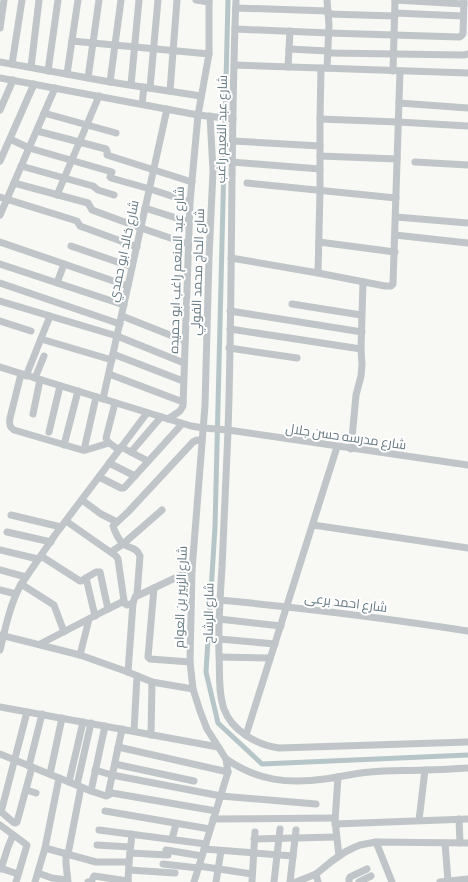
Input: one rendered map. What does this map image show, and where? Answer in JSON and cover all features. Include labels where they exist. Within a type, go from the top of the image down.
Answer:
[{"type":"street","points":[[0,28],[4,0]]},
{"type":"street","points":[[12,64],[22,0]]},
{"type":"street","points":[[30,67],[39,0]]},
{"type":"street","points":[[48,71],[58,0]]},
{"type":"street","points":[[67,74],[78,0]]},
{"type":"street","points":[[88,78],[98,0]]},
{"type":"street","points":[[110,82],[121,0]]},
{"type":"street","points":[[130,85],[139,0]]},
{"type":"street","points":[[142,104],[147,88],[154,49],[158,0]]},
{"type":"street","points":[[170,91],[177,0]]},
{"type":"street","points":[[196,0],[209,1]]},
{"type":"street","points":[[318,273],[320,119],[324,68],[328,52],[329,33],[327,0]]},
{"type":"street","points":[[231,258],[385,286],[391,286],[393,284],[399,103],[393,54],[394,34],[395,14],[395,0],[464,2],[462,35],[459,37],[394,34],[329,33],[235,28]]},
{"type":"street","name":"شارع عبد المنعم راغب ابو حميده","points":[[183,402],[190,202],[198,115],[209,54],[209,1]]},
{"type":"street","points":[[236,4],[328,12],[463,16]]},
{"type":"street","name":"شارع عبد النعيم راغب","points":[[231,258],[233,141],[230,118],[234,65],[236,4]]},
{"type":"street","points":[[288,67],[290,31]]},
{"type":"street","points":[[72,41],[209,54]]},
{"type":"street","points":[[289,49],[393,54],[468,54]]},
{"type":"street","points":[[0,62],[110,82],[201,96]]},
{"type":"street","points":[[234,65],[468,73]]},
{"type":"street","points":[[0,78],[198,115],[230,118]]},
{"type":"street","points":[[0,110],[13,80]]},
{"type":"street","points":[[0,161],[34,84]]},
{"type":"street","points":[[0,214],[3,199],[14,183],[55,88]]},
{"type":"street","points":[[56,195],[99,96]]},
{"type":"street","points":[[399,103],[468,108]]},
{"type":"street","name":"شارع خالد ابو حمدي","points":[[84,450],[109,374],[167,109]]},
{"type":"street","points":[[44,113],[116,133]]},
{"type":"street","name":"شارع الحاج محمد الفولي","points":[[204,428],[213,171],[212,116]]},
{"type":"street","points":[[320,119],[468,126]]},
{"type":"street","points":[[36,131],[106,150],[108,156],[192,182]]},
{"type":"street","points":[[10,139],[29,148],[112,172]]},
{"type":"street","points":[[233,141],[320,146]]},
{"type":"street","points":[[320,156],[397,159]]},
{"type":"street","points":[[118,159],[110,177],[111,178],[150,188],[190,202]]},
{"type":"street","points":[[232,162],[320,169]]},
{"type":"street","points":[[415,162],[468,165]]},
{"type":"street","points":[[21,166],[93,186],[98,190],[114,195]]},
{"type":"street","points":[[14,183],[88,203],[92,210],[188,244]]},
{"type":"street","points":[[247,183],[396,198]]},
{"type":"street","points":[[3,199],[77,221],[79,226],[137,247]]},
{"type":"street","points":[[145,208],[189,222]]},
{"type":"street","points":[[396,217],[468,223]]},
{"type":"street","points":[[395,235],[468,242]]},
{"type":"street","points":[[0,242],[128,286]]},
{"type":"street","points":[[319,242],[395,252]]},
{"type":"street","points":[[71,246],[132,267]]},
{"type":"street","name":"شارع الرشاح","points":[[231,258],[230,348],[224,430],[219,619],[221,696],[229,719],[246,735],[261,744],[279,748],[468,742]]},
{"type":"street","points":[[0,264],[124,305]]},
{"type":"street","points":[[57,283],[64,264]]},
{"type":"street","points":[[351,449],[356,395],[362,365],[362,282]]},
{"type":"street","points":[[0,283],[120,324]]},
{"type":"street","points":[[0,301],[117,336],[184,363]]},
{"type":"street","points":[[292,304],[361,315]]},
{"type":"street","points":[[230,311],[362,332]]},
{"type":"street","points":[[50,316],[24,375],[10,418],[11,428],[84,450],[109,443]]},
{"type":"street","points":[[122,316],[185,341]]},
{"type":"street","points":[[0,321],[31,331]]},
{"type":"street","points":[[230,329],[361,349]]},
{"type":"street","points":[[41,339],[112,357],[183,381]]},
{"type":"street","points":[[230,348],[297,358]]},
{"type":"street","points":[[33,414],[38,379],[44,356]]},
{"type":"street","name":"شارع مدرسه حسن جلال","points":[[0,367],[182,424],[468,465]]},
{"type":"street","points":[[109,374],[183,402],[182,409],[165,418],[131,452]]},
{"type":"street","points":[[49,432],[60,386]]},
{"type":"street","points":[[64,445],[78,391]]},
{"type":"street","points":[[115,403],[106,440],[120,449],[131,452],[148,461]]},
{"type":"street","points":[[0,650],[2,635],[21,584],[66,520],[147,412]]},
{"type":"street","points":[[99,477],[122,488],[135,476],[182,424]]},
{"type":"street","name":"شارع الزبير بن العوام","points":[[204,428],[192,570],[190,662],[193,689],[200,711],[207,729],[226,759]]},
{"type":"street","points":[[128,672],[133,604],[134,598],[137,595],[140,556],[136,550],[123,544],[113,527],[193,442],[197,440],[202,441]]},
{"type":"street","points":[[246,735],[337,447]]},
{"type":"street","points":[[110,463],[135,476]]},
{"type":"street","points":[[82,500],[101,514],[117,522]]},
{"type":"street","points":[[111,552],[123,544],[162,510]]},
{"type":"street","points":[[11,515],[61,527]]},
{"type":"street","points":[[66,520],[114,554],[118,559],[124,603],[127,605],[133,604]]},
{"type":"street","points":[[312,525],[468,548]]},
{"type":"street","points":[[7,532],[51,542]]},
{"type":"street","points":[[0,550],[40,558],[80,581],[96,572],[101,573],[108,609]]},
{"type":"street","points":[[0,570],[26,577]]},
{"type":"street","points":[[137,595],[192,570]]},
{"type":"street","points":[[80,655],[92,618],[86,578]]},
{"type":"street","points":[[21,584],[54,605],[64,632]]},
{"type":"street","points":[[154,588],[148,657],[150,659],[190,662]]},
{"type":"street","points":[[0,590],[16,594]]},
{"type":"street","name":"شارع احمد برعى","points":[[220,600],[416,623],[468,631]]},
{"type":"street","points":[[40,644],[124,601]]},
{"type":"street","points":[[219,619],[281,626]]},
{"type":"street","points":[[2,635],[80,655],[152,682],[193,689]]},
{"type":"street","points":[[219,639],[275,644]]},
{"type":"street","points":[[220,657],[270,658]]},
{"type":"street","points":[[134,731],[137,676]]},
{"type":"street","points":[[152,682],[152,734]]},
{"type":"street","points":[[0,707],[218,747]]},
{"type":"street","points":[[27,712],[1,812],[13,822],[17,823],[26,790],[42,714]]},
{"type":"street","points":[[50,774],[62,718]]},
{"type":"street","points":[[69,782],[83,722]]},
{"type":"street","points":[[38,873],[67,881],[67,854],[91,724]]},
{"type":"street","points":[[91,791],[105,726]]},
{"type":"street","points":[[108,795],[122,729]]},
{"type":"street","points":[[118,747],[228,772]]},
{"type":"street","points":[[0,754],[106,796],[112,793],[216,811]]},
{"type":"street","points":[[194,882],[228,772],[226,759]]},
{"type":"street","points":[[226,759],[260,777],[286,781],[312,780],[377,771],[468,768]]},
{"type":"street","points":[[115,764],[194,781]]},
{"type":"street","points":[[95,770],[112,775],[221,796],[316,804]]},
{"type":"street","points":[[419,820],[425,770]]},
{"type":"street","points":[[338,777],[335,821],[339,856]]},
{"type":"street","points":[[35,882],[45,848],[59,778]]},
{"type":"street","points":[[26,790],[36,793]]},
{"type":"street","points":[[104,811],[210,830]]},
{"type":"street","points":[[213,819],[335,821],[468,819]]},
{"type":"street","points":[[459,820],[460,843]]},
{"type":"street","points":[[172,839],[176,824]]},
{"type":"street","points":[[0,825],[27,845],[16,882]]},
{"type":"street","points":[[274,882],[280,829]]},
{"type":"street","points":[[99,830],[172,839],[204,850]]},
{"type":"street","points":[[290,882],[296,830]]},
{"type":"street","points":[[88,882],[91,881],[94,876],[128,881],[132,834]]},
{"type":"street","points":[[13,835],[1,869],[18,874]]},
{"type":"street","points":[[252,882],[255,835],[279,838],[336,837]]},
{"type":"street","points":[[376,842],[392,882]]},
{"type":"street","points":[[445,842],[448,881]]},
{"type":"street","points":[[296,882],[316,874],[339,856],[356,846],[368,843],[468,843]]},
{"type":"street","points":[[98,845],[130,850],[167,853],[204,850],[293,856]]},
{"type":"street","points":[[45,848],[96,862],[129,862]]},
{"type":"street","points":[[216,882],[221,851]]},
{"type":"street","points":[[163,864],[252,874]]},
{"type":"street","points":[[349,882],[350,877],[367,869]]},
{"type":"street","points":[[128,870],[175,873]]},
{"type":"street","points":[[440,882],[465,879],[462,871]]},
{"type":"street","points":[[316,874],[318,882]]},
{"type":"street","points":[[359,882],[371,876]]},
{"type":"waterway","points":[[228,0],[215,527],[206,672],[218,723],[262,764],[468,755]]}]
